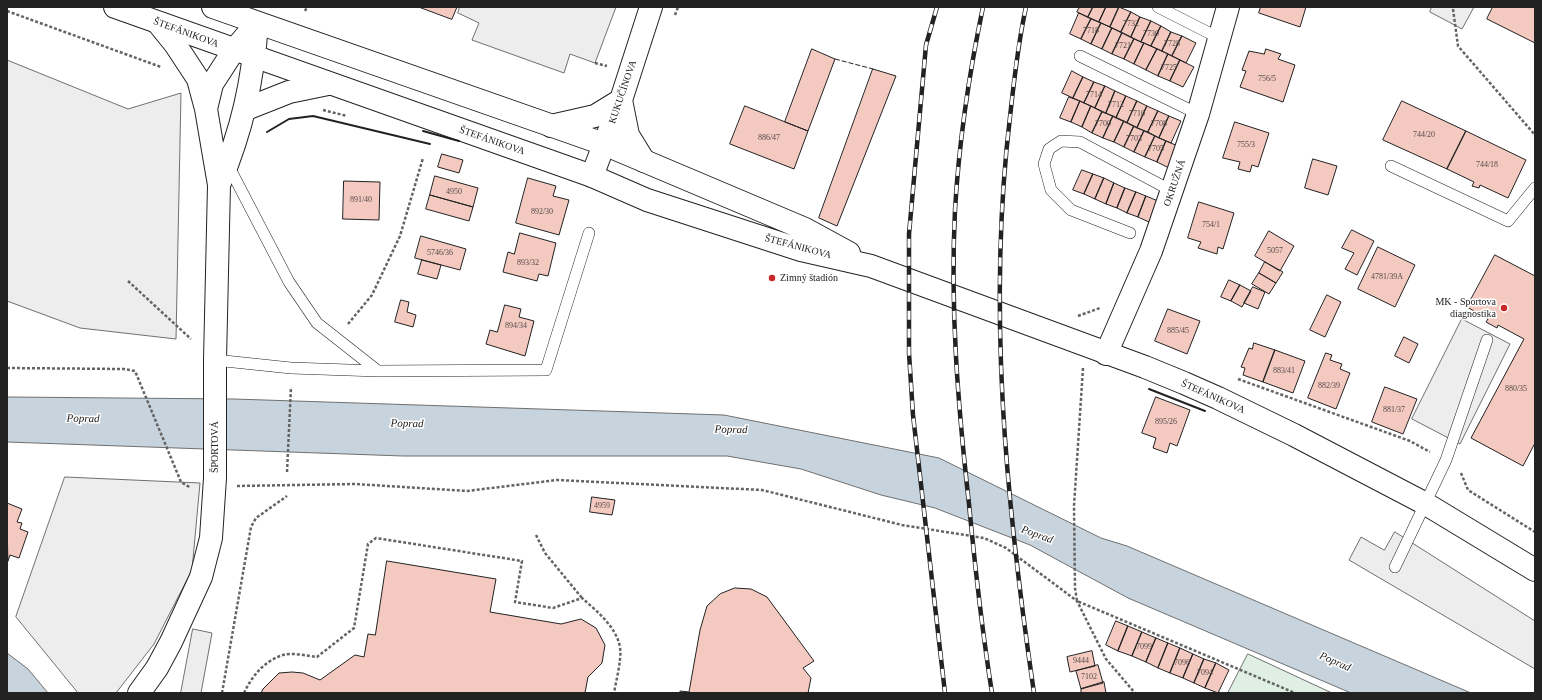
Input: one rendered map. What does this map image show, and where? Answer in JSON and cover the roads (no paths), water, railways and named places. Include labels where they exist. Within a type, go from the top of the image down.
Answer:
[{"type":"main road","name":"ŠTEFÁNIKOVA","points":[[115,7],[254,58],[592,176],[646,200],[801,250],[871,266],[1106,354],[1145,367],[1218,398],[1426,504],[1535,570]]},
{"type":"main road","name":"ŠTEFÁNIKOVA","points":[[213,7],[604,144],[805,229],[871,266]]},
{"type":"main road","name":"KUKUČÍNOVA","points":[[592,176],[621,100],[651,7]]},
{"type":"main road","name":"OKRUŽNÁ","points":[[1106,354],[1151,251],[1198,114],[1228,7]]},
{"type":"main road","points":[[158,23],[175,44],[198,79],[206,109],[219,185]]},
{"type":"main road","points":[[206,109],[212,84],[234,50],[257,23]]},
{"type":"main road","points":[[219,185],[246,109],[254,58],[257,23]]},
{"type":"main road","points":[[246,109],[289,92],[328,84]]},
{"type":"main road","points":[[551,126],[594,116],[621,100],[628,135],[644,161]]},
{"type":"main road","name":"ŠPORTOVÁ","points":[[139,693],[157,668],[171,642],[201,577],[224,482],[214,366],[219,185]]},
{"type":"lane","points":[[1158,7],[1219,38]]},
{"type":"lane","points":[[1080,56],[1198,114]]},
{"type":"lane","points":[[1130,233],[1071,210],[1051,190],[1044,164],[1049,149],[1061,141],[1080,142],[1172,191]]},
{"type":"lane","points":[[227,164],[289,282],[317,323],[378,371]]},
{"type":"lane","points":[[1391,166],[1508,221],[1535,188]]},
{"type":"lane","points":[[214,366],[378,371],[546,370],[589,233]]},
{"type":"lane","points":[[1395,567],[1446,460],[1488,340]]},
{"type":"water","name":"Poprad","points":[[7,397],[234,399],[724,415],[939,458],[1101,538],[1127,546],[1471,693],[1351,693],[1128,598],[1030,545],[935,508],[881,495],[801,469],[727,456],[403,456],[7,442]]},
{"type":"water","points":[[7,653],[28,669],[48,693],[7,693]]},
{"type":"railway","points":[[937,7],[926,45],[909,234],[909,353],[913,415],[945,693]]},
{"type":"railway","points":[[983,7],[969,82],[959,159],[955,210],[954,320],[961,430],[979,598],[992,693]]},
{"type":"railway","points":[[1026,7],[1015,75],[1003,189],[1000,261],[1000,333],[1008,477],[1015,549],[1034,693]]},
{"type":"place","name":"Zimný štadión","points":[[772,278]]},
{"type":"place","name":"MK - Sportova diagnostika","points":[[1504,308]]}]
